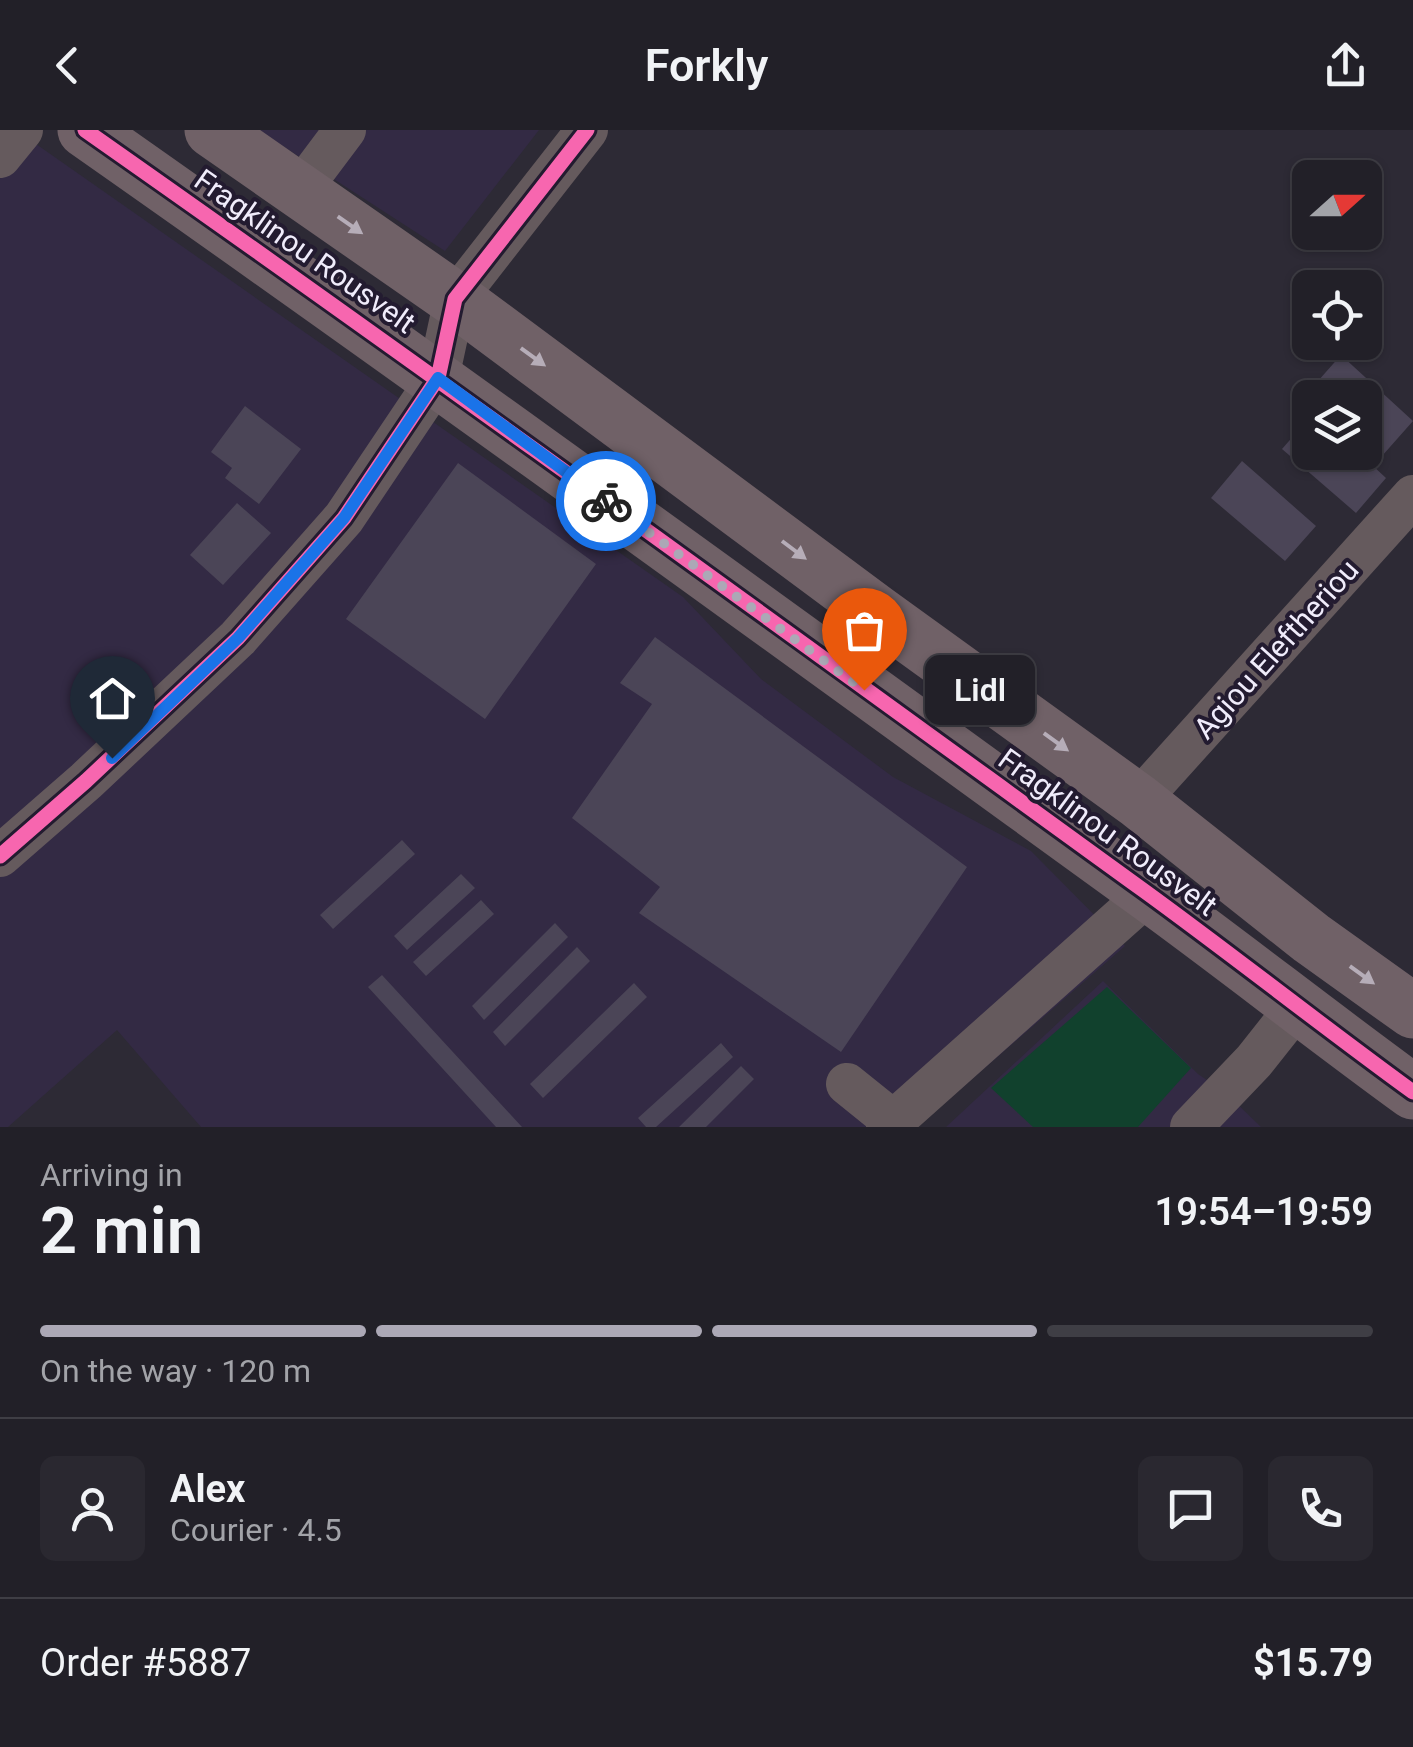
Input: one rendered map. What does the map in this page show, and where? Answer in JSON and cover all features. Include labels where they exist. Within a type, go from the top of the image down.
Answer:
[{"type":"main road","name":"Fragklinou Rousvelt","points":[[85,130],[438,378],[1148,894],[1413,1092]]},
{"type":"main road","name":"Fragklinou Rousvelt","points":[[212,130],[455,299],[1138,801],[1311,938],[1413,1011]]},
{"type":"street","points":[[0,156],[22,130]]},
{"type":"street","points":[[300,190],[344,130]]},
{"type":"street","points":[[0,856],[86,782],[238,638],[344,518],[438,378],[455,299],[587,130]]},
{"type":"street","name":"Agiou Eleftheriou","points":[[1138,801],[1413,496]]},
{"type":"street","points":[[847,1084],[890,1124],[1148,894]]},
{"type":"street","points":[[1191,1127],[1254,1061],[1296,1008]]},
{"type":"shaded area","points":[[0,130],[16,130],[683,597],[761,679],[893,777],[1031,851],[1125,946],[917,1127],[201,1127],[117,1030],[8,1127],[0,1127]]},
{"type":"shaded area","points":[[258,130],[539,130],[445,251]]},
{"type":"shaded area","points":[[1103,981],[1198,1074],[1225,1092],[1261,1127],[946,1127]]},
{"type":"green space","points":[[1107,987],[1191,1068],[1138,1127],[1033,1127],[991,1088]]},
{"type":"building","points":[[1337,360],[1346,360],[1368,380],[1319,380]]},
{"type":"building","points":[[1382,393],[1413,421],[1382,456]]},
{"type":"building","points":[[245,406],[301,449],[259,504],[225,478],[232,468],[211,452]]},
{"type":"building","points":[[1292,438],[1292,458],[1282,449]]},
{"type":"building","points":[[1242,461],[1316,526],[1285,561],[1211,498]]},
{"type":"building","points":[[458,463],[596,564],[485,719],[346,619]]},
{"type":"building","points":[[1306,470],[1377,470],[1386,478],[1356,513]]},
{"type":"building","points":[[237,503],[271,533],[223,585],[190,555]]},
{"type":"building","points":[[655,637],[967,867],[841,1052],[639,913],[660,887],[572,818],[652,704],[620,683]]},
{"type":"building","points":[[402,840],[415,854],[333,929],[320,915]]},
{"type":"building","points":[[461,874],[475,888],[407,950],[394,936]]},
{"type":"building","points":[[481,900],[494,914],[426,976],[413,962]]},
{"type":"building","points":[[555,923],[568,937],[484,1020],[472,1006]]},
{"type":"building","points":[[577,947],[590,961],[505,1046],[493,1032]]},
{"type":"building","points":[[382,975],[522,1127],[496,1127],[368,987]]},
{"type":"building","points":[[634,983],[647,997],[543,1098],[530,1084]]},
{"type":"building","points":[[721,1043],[733,1057],[656,1127],[646,1127],[638,1118]]},
{"type":"building","points":[[741,1066],[754,1079],[706,1127],[679,1127]]},
{"type":"cycle path","points":[[85,130],[879,699],[1413,1092]]},
{"type":"cycle path","points":[[0,856],[238,638],[344,518],[438,378],[455,299],[587,130]]},
{"type":"way so far","points":[[606,501],[864,690]]},
{"type":"place","name":"Lidl","points":[[864,690]]},
{"type":"route","points":[[112,758],[238,638],[344,518],[438,378],[606,501]]}]
